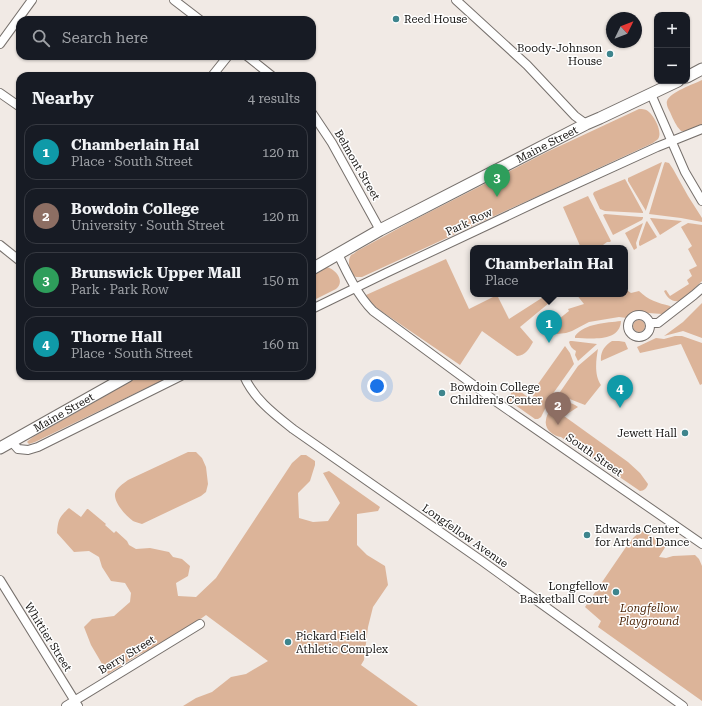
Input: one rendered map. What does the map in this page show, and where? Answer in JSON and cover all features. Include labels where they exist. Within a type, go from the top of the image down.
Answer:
[{"type":"street","points":[[20,16],[32,0]]},
{"type":"street","points":[[174,0],[195,16]]},
{"type":"street","points":[[456,0],[527,65],[575,116],[586,124]]},
{"type":"street","points":[[0,44],[16,22]]},
{"type":"street","points":[[215,72],[225,60]]},
{"type":"street","points":[[251,60],[267,72]]},
{"type":"street","points":[[690,75],[702,69]]},
{"type":"street","name":"Maine Street","points":[[316,267],[380,230],[586,124],[672,84]]},
{"type":"street","points":[[0,93],[16,104]]},
{"type":"street","points":[[651,94],[685,172],[702,201]]},
{"type":"street","name":"Belmont Street","points":[[316,119],[335,148],[380,230]]},
{"type":"street","name":"Park Row","points":[[316,307],[541,200],[656,147],[702,129]]},
{"type":"street","points":[[0,245],[16,258]]},
{"type":"street","name":"South Street","points":[[338,254],[356,287],[373,311],[498,403],[702,544]]},
{"type":"street","points":[[650,323],[658,323],[689,300],[702,288]]},
{"type":"street","name":"Maine Street","points":[[0,448],[121,380]]},
{"type":"street","points":[[10,441],[18,449],[28,450],[38,447],[173,380]]},
{"type":"street","name":"Longfellow Avenue","points":[[246,380],[260,401],[272,413],[293,429],[482,561],[683,706]]},
{"type":"street","name":"Whittier Street","points":[[0,580],[76,703]]},
{"type":"street","name":"Berry Street","points":[[66,706],[76,703],[200,624]]},
{"type":"green space","points":[[702,80],[702,125],[686,131],[681,131],[676,125],[667,105],[667,101],[677,91]]},
{"type":"green space","points":[[639,109],[648,111],[659,128],[658,139],[653,143],[362,277],[356,277],[352,273],[349,267],[349,260],[351,255],[357,251],[547,152]]},
{"type":"green space","points":[[662,162],[646,211],[628,181],[628,178]]},
{"type":"green space","points":[[665,162],[669,163],[673,169],[702,218],[702,222],[649,214]]},
{"type":"green space","points":[[625,179],[643,213],[605,211],[600,209],[593,194],[594,192]]},
{"type":"green space","points":[[588,196],[611,241],[603,245],[580,245],[563,207]]},
{"type":"green space","points":[[603,215],[643,218],[642,220],[613,235]]},
{"type":"green space","points":[[651,218],[682,221],[660,235]]},
{"type":"green space","points":[[647,221],[657,237],[640,246],[639,242]]},
{"type":"green space","points":[[643,223],[636,243],[637,248],[634,250],[625,233]]},
{"type":"green space","points":[[688,223],[702,225],[702,281],[684,299],[675,301],[670,299],[664,291],[666,290],[670,296],[689,284],[687,280],[692,276],[689,270],[697,266],[688,249],[692,246],[681,227]]},
{"type":"green space","points":[[446,259],[469,309],[493,297],[498,297],[509,319],[543,297],[556,297],[520,327],[533,342],[525,353],[517,356],[482,331],[460,365],[381,311],[370,302],[366,295]]},
{"type":"green space","points":[[327,267],[331,269],[339,276],[339,286],[316,299],[316,274]]},
{"type":"green space","points":[[628,291],[631,293],[639,291],[650,299],[672,308],[666,313],[662,314],[635,312],[627,318],[619,317],[589,322],[566,333],[557,334],[550,326],[569,311],[568,309],[584,304],[578,297],[628,297]]},
{"type":"green space","points":[[702,303],[702,338],[683,331],[664,336],[683,322]]},
{"type":"green space","points":[[639,320],[643,322],[645,326],[643,330],[639,332],[635,330],[633,326],[635,322]]},
{"type":"green space","points":[[621,321],[619,328],[610,336],[603,338],[575,338],[575,336],[584,328],[602,323]]},
{"type":"green space","points":[[682,336],[702,343],[702,384],[700,385],[681,344],[640,353],[637,347],[656,338],[664,339]]},
{"type":"green space","points":[[570,341],[597,344],[578,361],[575,355],[576,351],[571,346]]},
{"type":"green space","points":[[612,341],[625,342],[628,349],[601,361],[601,355],[604,349]]},
{"type":"green space","points":[[565,346],[570,353],[574,364],[552,395],[541,417],[535,419],[508,400],[514,387],[532,400],[536,384],[538,384]]},
{"type":"green space","points":[[598,349],[596,372],[601,385],[585,405],[567,398],[558,398],[558,395],[578,366]]},
{"type":"green space","points":[[133,380],[163,380],[29,444],[27,442],[33,437]]},
{"type":"green space","points":[[557,401],[568,402],[578,407],[564,416],[628,462],[640,473],[648,484],[647,487],[640,491],[561,437],[550,432],[546,426],[546,418],[551,406]]},
{"type":"green space","points":[[188,452],[196,452],[202,458],[206,467],[208,484],[206,492],[201,496],[142,524],[130,519],[116,501],[115,494],[118,488],[128,480]]},
{"type":"green space","points":[[301,455],[306,455],[315,461],[315,465],[310,481],[298,493],[299,518],[313,522],[328,521],[340,503],[323,473],[329,471],[380,507],[378,511],[357,514],[357,545],[367,555],[385,566],[388,585],[373,607],[368,627],[364,660],[361,665],[418,706],[183,706],[196,698],[212,692],[231,677],[246,674],[268,661],[206,615],[166,644],[140,654],[108,674],[91,645],[84,627],[92,619],[114,616],[130,602],[131,593],[125,583],[111,581],[102,567],[99,557],[89,551],[74,552],[57,533],[59,522],[63,514],[69,508],[81,517],[88,509],[114,533],[116,531],[127,541],[129,545],[136,549],[150,548],[169,552],[173,557],[182,559],[190,566],[188,576],[176,583],[178,596],[196,597],[216,578],[292,463]]},
{"type":"green space","name":"Longfellow Playground","points":[[641,531],[647,533],[666,546],[659,557],[666,558],[673,556],[695,555],[699,559],[702,566],[702,701],[598,627],[601,621],[585,607],[626,547]]},
{"type":"place","name":"Reed House","points":[[396,19]]},
{"type":"place","name":"Boody-Johnson House","points":[[610,54]]},
{"type":"place","name":"Brunswick Upper Mall","points":[[497,197]]},
{"type":"place","name":"Chamberlain Hal","points":[[549,343]]},
{"type":"place","name":"Bowdoin College Children's Center","points":[[442,393]]},
{"type":"place","name":"Thorne Hall","points":[[620,408]]},
{"type":"place","name":"Bowdoin College","points":[[558,425]]},
{"type":"place","name":"Jewett Hall","points":[[685,433]]},
{"type":"place","name":"Edwards Center for Art and Dance","points":[[587,535]]},
{"type":"place","name":"Longfellow Basketball Court","points":[[616,592]]},
{"type":"place","name":"Pickard Field Athletic Complex","points":[[288,642]]}]
